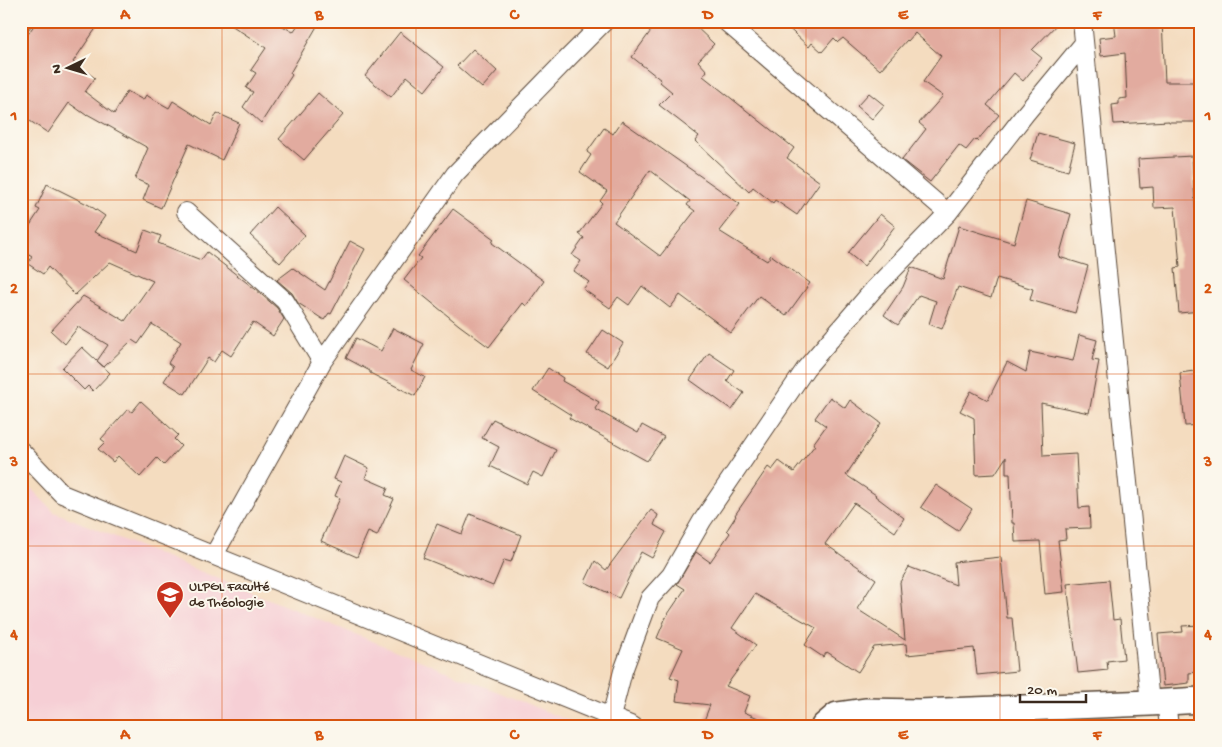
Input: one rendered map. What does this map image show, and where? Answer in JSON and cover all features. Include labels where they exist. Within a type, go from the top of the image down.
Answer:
[{"type":"main road","points":[[824,726],[837,715],[865,711],[1161,711],[1201,700]]},
{"type":"street","points":[[214,555],[322,362],[455,174],[605,21]]},
{"type":"street","points":[[725,21],[948,213]]},
{"type":"street","points":[[1082,21],[1161,711]]},
{"type":"street","points":[[611,717],[623,671],[650,598],[671,575],[702,521],[806,368],[874,289],[948,213],[1026,113],[1084,44]]},
{"type":"street","points":[[186,212],[285,301],[322,362]]},
{"type":"street","points":[[21,451],[62,494],[633,726]]},
{"type":"shaded area","name":"ULPGL Faculté de Théologie","points":[[21,478],[54,512],[582,726],[21,726]]},
{"type":"building","points":[[37,21],[101,21],[73,62],[95,78],[85,92],[114,114],[127,91],[143,100],[146,95],[169,108],[173,101],[211,125],[217,113],[239,123],[222,160],[189,144],[161,208],[143,200],[149,185],[135,179],[148,148],[86,115],[69,103],[48,133],[21,115],[21,44]]},
{"type":"building","points":[[225,21],[274,21],[293,32],[301,21],[320,21],[290,73],[292,75],[261,123],[243,107],[253,92],[246,88],[256,73],[251,70],[266,48]]},
{"type":"building","points":[[658,21],[690,21],[714,44],[698,61],[707,71],[703,76],[794,148],[787,158],[820,182],[797,215],[775,200],[773,203],[753,187],[749,192],[695,141],[699,136],[659,105],[672,92],[660,82],[661,80],[632,57]]},
{"type":"building","points":[[781,21],[1060,21],[1032,50],[1042,58],[1023,81],[1014,73],[987,105],[999,115],[977,141],[975,139],[966,150],[959,145],[930,182],[902,160],[926,129],[919,123],[943,96],[923,82],[941,56],[915,33],[880,70],[843,38],[838,42],[834,38],[822,52],[812,43],[809,47]]},
{"type":"building","points":[[1114,21],[1162,21],[1165,82],[1201,82],[1201,122],[1169,121],[1114,124],[1112,105],[1119,104],[1119,99],[1127,98],[1125,53],[1101,56],[1099,38],[1116,36]]},
{"type":"building","points":[[400,32],[444,67],[425,91],[407,76],[391,97],[365,76]]},
{"type":"building","points":[[473,49],[497,71],[482,88],[457,66]]},
{"type":"building","points":[[318,93],[343,115],[304,160],[279,139]]},
{"type":"building","points":[[869,93],[884,105],[872,119],[857,106]]},
{"type":"building","points":[[622,121],[740,204],[719,231],[767,261],[771,255],[810,283],[786,316],[759,296],[731,333],[680,295],[670,308],[642,286],[629,305],[618,297],[610,308],[583,289],[589,282],[574,271],[581,261],[572,255],[584,238],[579,234],[602,203],[600,201],[607,191],[580,172],[591,155],[587,152],[604,128],[613,134]],"holes":[[[650,170],[690,201],[687,205],[695,211],[660,256],[614,222]]]},
{"type":"building","points":[[1038,133],[1075,143],[1068,171],[1030,160]]},
{"type":"building","points":[[1192,156],[1196,218],[1201,218],[1201,311],[1179,313],[1175,268],[1180,267],[1175,207],[1154,208],[1153,187],[1140,188],[1138,159]]},
{"type":"building","points":[[47,184],[89,205],[105,216],[94,232],[137,251],[145,230],[161,236],[158,243],[201,260],[207,252],[277,308],[284,319],[273,336],[253,322],[231,356],[222,350],[214,362],[208,358],[185,394],[164,381],[173,367],[168,363],[181,342],[152,324],[138,344],[132,340],[104,367],[97,361],[108,345],[78,327],[65,344],[51,331],[83,296],[125,321],[153,281],[110,262],[75,295],[48,267],[43,274],[28,264],[32,257],[21,250],[21,239],[40,210],[36,208]]},
{"type":"building","points":[[1026,201],[1071,214],[1059,257],[1088,266],[1075,313],[1030,300],[1033,289],[997,278],[991,298],[958,287],[942,329],[929,324],[936,301],[919,295],[898,325],[884,315],[903,287],[911,267],[943,279],[959,226],[1014,243]]},
{"type":"building","points":[[275,207],[305,235],[280,263],[250,235]]},
{"type":"building","points":[[453,209],[494,239],[492,243],[544,281],[526,306],[523,303],[489,347],[404,280],[421,258],[418,256]]},
{"type":"building","points":[[880,214],[895,226],[864,266],[848,253]]},
{"type":"building","points":[[350,241],[365,249],[331,314],[329,313],[324,320],[298,303],[292,293],[277,280],[293,268],[325,290]]},
{"type":"building","points":[[393,328],[424,344],[411,370],[425,377],[415,396],[370,373],[370,371],[346,358],[356,338],[381,351]]},
{"type":"building","points":[[603,330],[623,343],[608,367],[587,354]]},
{"type":"building","points":[[1079,335],[1097,340],[1092,360],[1099,361],[1089,413],[1041,403],[1043,456],[1076,454],[1079,508],[1089,507],[1090,528],[1065,529],[1066,539],[1058,540],[1064,592],[1045,594],[1040,541],[1015,542],[1014,523],[1012,523],[1010,474],[1006,474],[1006,457],[995,474],[976,475],[974,418],[960,411],[971,391],[988,400],[1007,362],[1026,372],[1030,352],[1073,361]]},
{"type":"building","points":[[82,347],[110,373],[93,391],[88,386],[84,390],[62,368]]},
{"type":"building","points":[[709,353],[734,370],[727,381],[744,393],[732,410],[690,380]]},
{"type":"building","points":[[548,368],[563,378],[562,381],[599,402],[595,409],[638,433],[642,425],[664,437],[647,461],[569,418],[571,415],[533,391]]},
{"type":"building","points":[[1201,370],[1201,425],[1185,426],[1180,373]]},
{"type":"building","points":[[830,397],[845,408],[850,400],[881,423],[846,475],[876,495],[904,518],[895,532],[854,503],[825,544],[876,579],[857,609],[905,640],[900,582],[909,567],[956,585],[954,562],[1001,557],[1007,618],[1012,618],[1017,671],[977,675],[974,648],[907,655],[906,644],[874,647],[858,672],[827,652],[823,657],[805,645],[816,628],[755,594],[732,628],[756,645],[726,686],[750,696],[744,712],[777,726],[702,726],[710,705],[676,701],[679,680],[670,677],[683,649],[657,638],[666,617],[685,589],[677,584],[696,552],[710,562],[730,533],[727,530],[735,515],[768,467],[772,470],[779,461],[794,472],[815,445],[813,444],[826,426],[815,418]]},
{"type":"building","points":[[141,401],[178,435],[174,439],[181,446],[164,465],[157,458],[140,477],[118,456],[113,462],[98,449],[105,442],[101,439],[128,409],[132,412]]},
{"type":"building","points":[[493,419],[556,450],[543,477],[533,472],[527,484],[490,466],[499,447],[482,438]]},
{"type":"building","points":[[344,456],[369,468],[365,478],[388,488],[385,495],[394,499],[377,536],[368,532],[357,557],[321,541],[340,498],[335,496],[341,482],[334,479]]},
{"type":"building","points":[[936,485],[972,509],[958,531],[921,507]]},
{"type":"building","points":[[651,510],[658,515],[654,525],[666,532],[652,558],[641,552],[619,598],[585,582],[595,561],[606,570]]},
{"type":"building","points":[[470,514],[521,535],[511,562],[504,560],[493,586],[423,558],[437,524],[462,534]]},
{"type":"building","points":[[1109,580],[1113,620],[1120,619],[1124,659],[1107,661],[1108,670],[1078,673],[1067,584]]},
{"type":"building","points":[[1201,625],[1201,658],[1196,658],[1197,672],[1189,673],[1189,683],[1163,686],[1158,634],[1183,632],[1182,626]]},
{"type":"place","name":"ULPGL Faculté de Théologie","points":[[170,619]]}]
